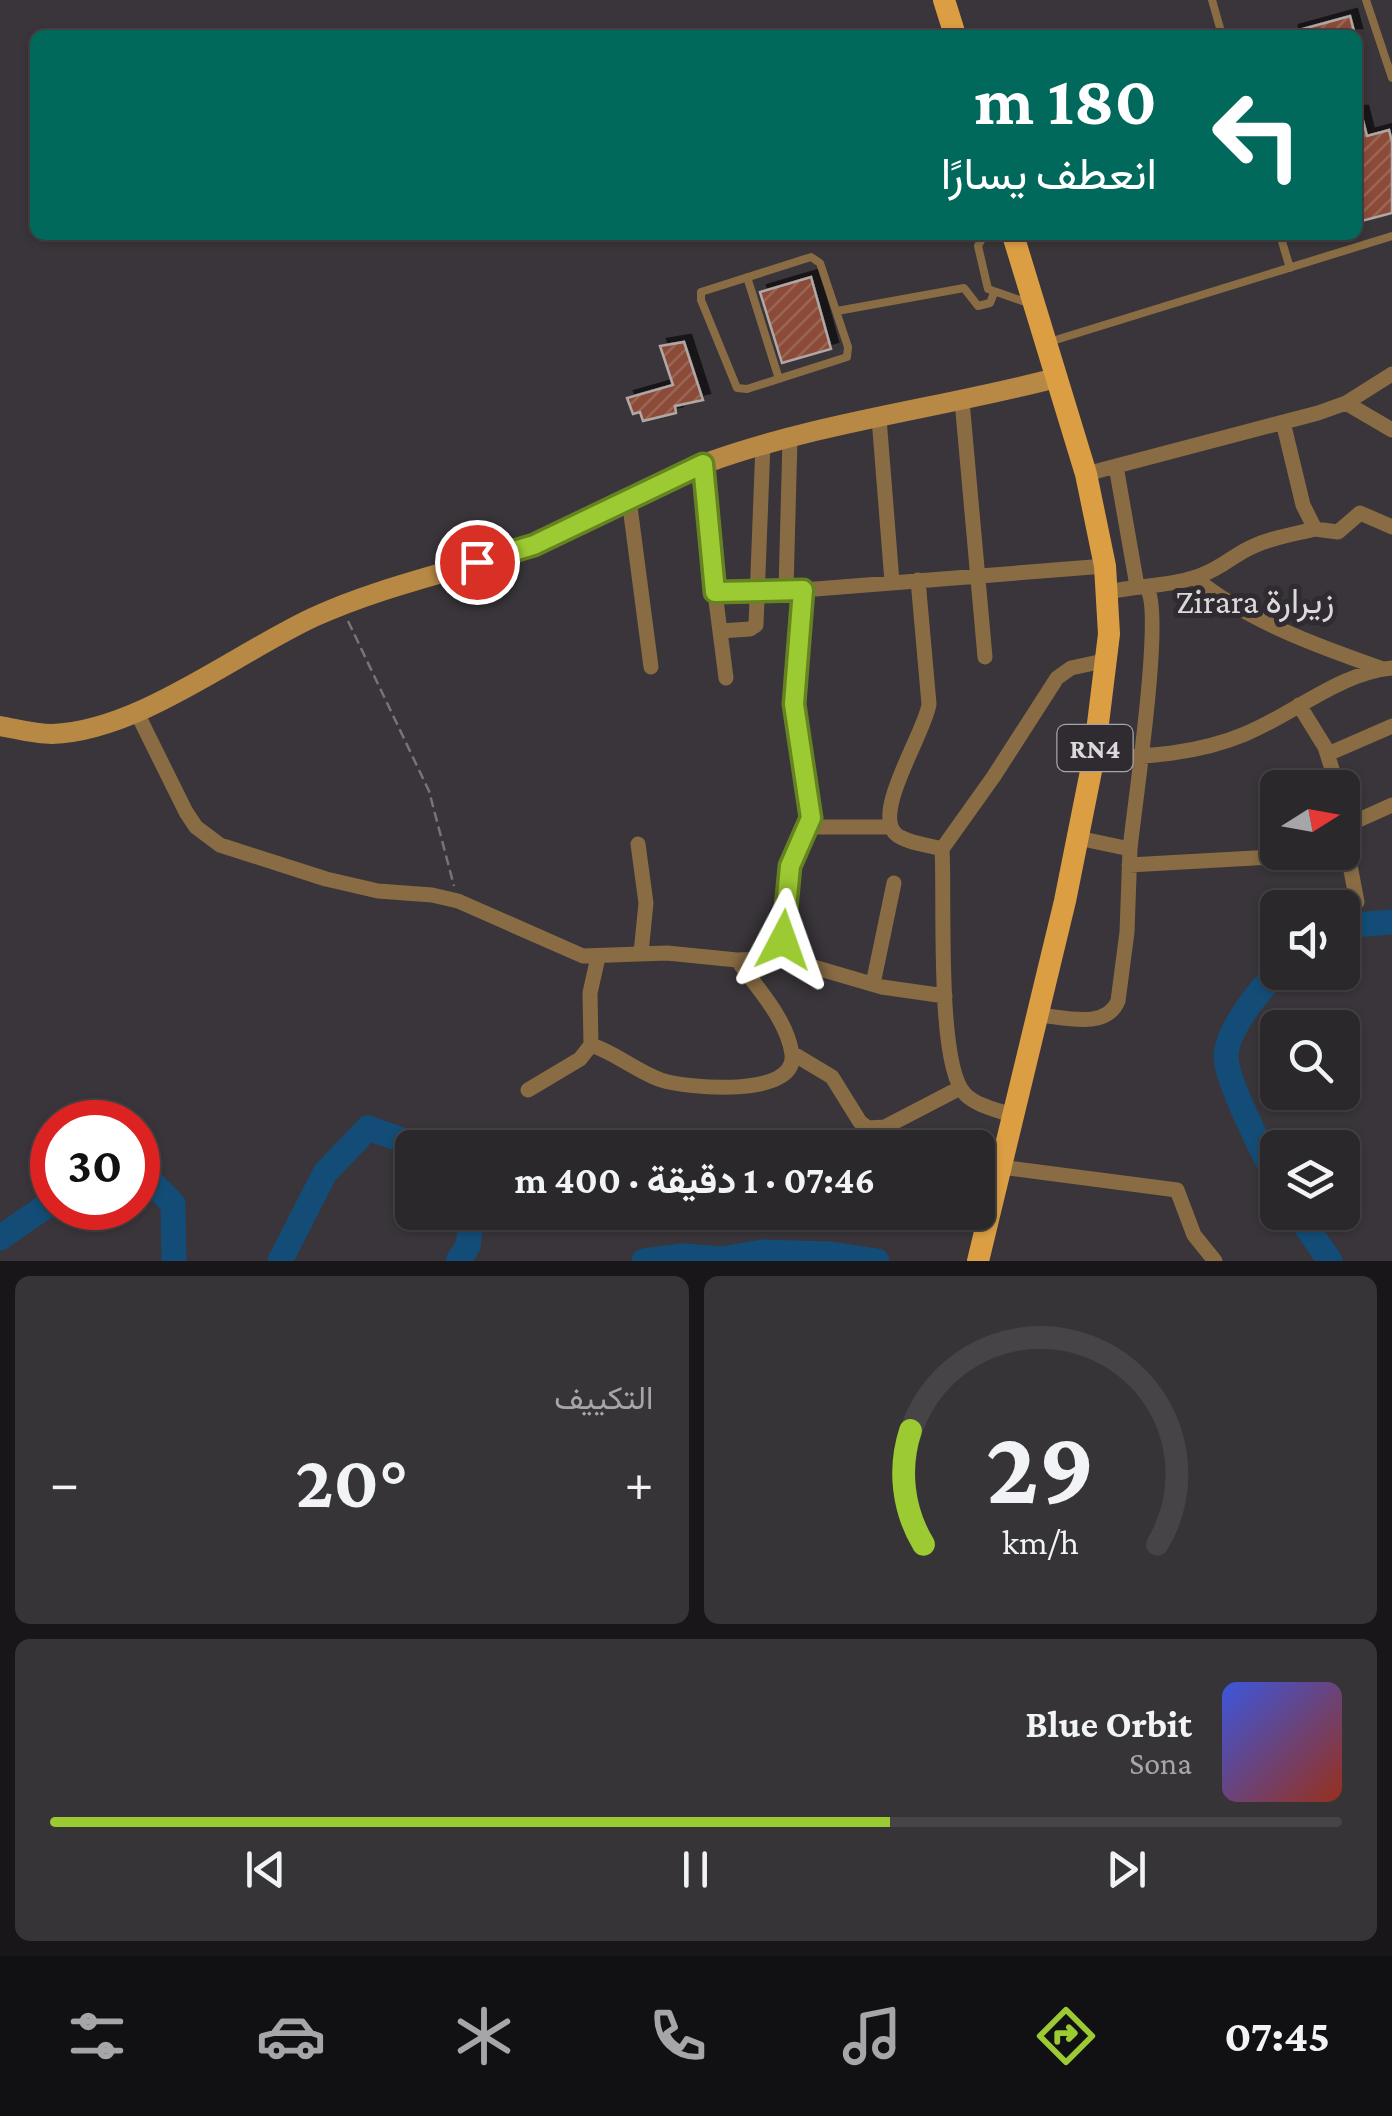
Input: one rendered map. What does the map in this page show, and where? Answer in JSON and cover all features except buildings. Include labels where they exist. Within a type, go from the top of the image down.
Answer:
[{"type":"main road","points":[[944,0],[953,30]]},
{"type":"main road","name":"RN4","points":[[978,1261],[1078,838],[1108,660],[1105,566],[1086,474],[1014,240]]},
{"type":"street","points":[[1086,474],[1346,403],[1392,374]]},
{"type":"street","points":[[0,726],[50,734],[83,730],[136,711],[313,618],[390,586],[534,545],[703,464],[763,444],[1056,378]]},
{"type":"street","points":[[962,402],[985,657]]},
{"type":"street","points":[[1346,403],[1392,430]]},
{"type":"street","points":[[880,418],[892,582]]},
{"type":"street","points":[[1283,422],[1304,504],[1315,529]]},
{"type":"street","points":[[776,956],[782,950],[790,866],[809,827],[810,801],[794,704],[790,438]]},
{"type":"street","points":[[720,631],[756,625],[763,444]]},
{"type":"street","points":[[703,464],[726,678]]},
{"type":"street","points":[[1038,1015],[1100,1019],[1114,1011],[1120,993],[1153,608],[1142,588],[1116,466]]},
{"type":"street","points":[[630,500],[651,668]]},
{"type":"street","points":[[1108,592],[1195,578],[1222,567],[1256,544],[1315,529],[1338,532],[1360,513],[1392,527]]},
{"type":"street","points":[[715,592],[795,590],[1105,566]]},
{"type":"street","points":[[1195,578],[1224,601],[1310,643],[1388,668]]},
{"type":"street","points":[[918,580],[929,704],[927,720],[895,788],[890,827],[894,834],[942,849]]},
{"type":"street","points":[[1014,1116],[974,1101],[956,1080],[945,996],[942,849],[1057,678],[1070,668],[1108,660]]},
{"type":"street","points":[[1094,756],[1140,756],[1225,741],[1339,685],[1388,668]]},
{"type":"street","points":[[1299,706],[1328,754],[1333,770]]},
{"type":"street","points":[[136,711],[186,812],[196,827],[220,845],[326,880],[458,901],[564,951],[598,957],[641,953],[737,960],[776,956],[872,984],[945,996]]},
{"type":"street","points":[[1328,754],[1392,726]]},
{"type":"street","points":[[1360,819],[1391,807]]},
{"type":"street","points":[[809,827],[890,827]]},
{"type":"street","points":[[1078,838],[1130,857],[1260,855]]},
{"type":"street","points":[[638,844],[646,903],[641,953]]},
{"type":"street","points":[[872,984],[894,883]]},
{"type":"street","points":[[528,1090],[580,1059],[591,1045],[590,994],[598,957]]},
{"type":"street","points":[[591,1045],[658,1079],[708,1089],[756,1086],[786,1071],[792,1054],[775,1012],[737,960]]},
{"type":"street","points":[[792,1054],[832,1077],[860,1122],[868,1128],[885,1126],[960,1088]]},
{"type":"street","points":[[1001,1166],[1177,1190],[1194,1234],[1215,1261]]},
{"type":"lane","points":[[1212,0],[1221,30]]},
{"type":"lane","points":[[1366,0],[1392,78]]},
{"type":"lane","points":[[1045,343],[1392,236]]},
{"type":"lane","points":[[981,240],[978,246],[988,289],[1034,305]]},
{"type":"lane","points":[[1282,240],[1290,268]]},
{"type":"lane","points":[[816,258],[837,311],[848,356],[747,389],[736,388],[701,292],[816,258]]},
{"type":"lane","points":[[747,278],[779,379]]},
{"type":"lane","points":[[837,311],[964,288],[978,306],[990,303],[994,293]]},
{"type":"path","points":[[341,606],[429,791],[458,901]]},
{"type":"waterway","points":[[1360,925],[1392,922]]},
{"type":"waterway","points":[[1260,1145],[1239,1100],[1226,1057],[1238,1023],[1261,990]]},
{"type":"waterway","points":[[280,1261],[325,1173],[368,1128],[395,1137]]},
{"type":"waterway","points":[[160,1191],[173,1204],[174,1261]]},
{"type":"waterway","points":[[0,1238],[30,1217]]},
{"type":"waterway","points":[[458,1261],[468,1246],[470,1230]]},
{"type":"waterway","points":[[1308,1230],[1330,1261]]},
{"type":"waterway","points":[[644,1261],[683,1256],[722,1259],[761,1252],[830,1254],[877,1261]]},
{"type":"district","name":"Zirara زيرارة","points":[[1255,601]]},
{"type":"route","points":[[477,562],[534,545],[703,464],[715,592],[803,590],[794,716],[811,818],[790,866],[783,940]]}]
